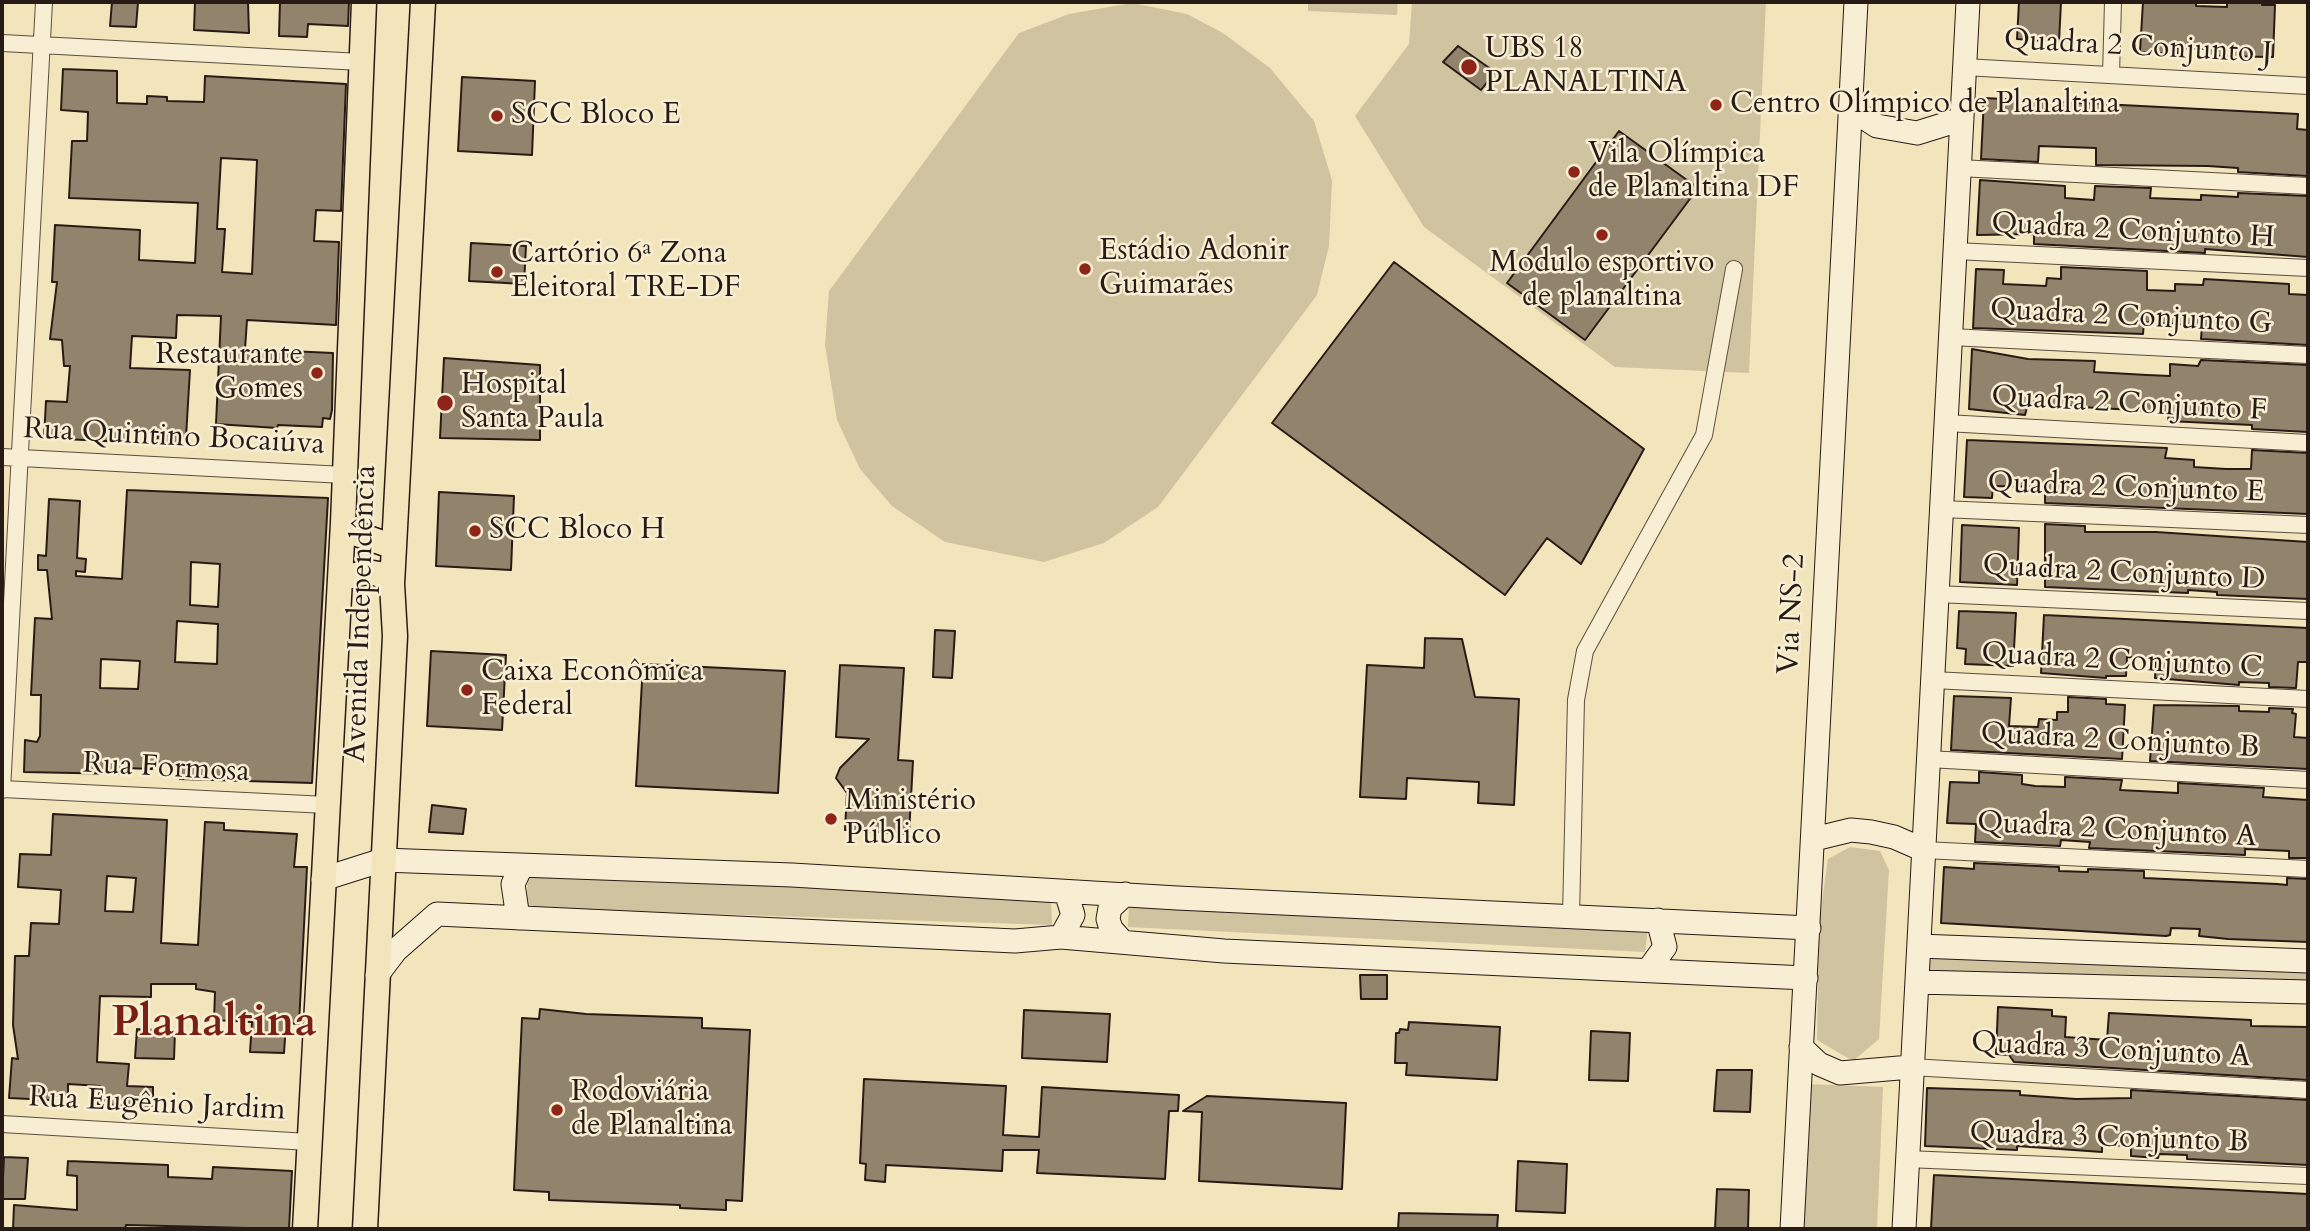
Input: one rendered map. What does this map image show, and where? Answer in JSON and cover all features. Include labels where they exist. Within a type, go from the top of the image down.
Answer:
[{"type":"main road","name":"Avenida Independência","points":[[305,1229],[343,523],[364,2]]},
{"type":"main road","name":"Avenida Independência","points":[[365,1229],[395,636],[392,584],[423,2]]},
{"type":"main road","points":[[343,523],[356,534],[394,547]]},
{"type":"main road","points":[[340,579],[367,572],[379,574],[392,584]]},
{"type":"street","points":[[2,790],[44,2]]},
{"type":"street","name":"Via NS-2","points":[[1792,1229],[1856,2]]},
{"type":"street","points":[[1904,1229],[1968,2]]},
{"type":"street","points":[[2111,75],[2113,2]]},
{"type":"street","points":[[2,43],[361,62]]},
{"type":"street","name":"Quadra 2 Conjunto J","points":[[1964,67],[2308,86]]},
{"type":"street","points":[[1850,109],[1877,126],[1917,133],[1962,119]]},
{"type":"street","points":[[1959,168],[2308,186]]},
{"type":"street","name":"Quadra 2 Conjunto H","points":[[1955,251],[2308,268]]},
{"type":"street","points":[[1571,916],[1576,700],[1585,651],[1704,435],[1734,269]]},
{"type":"street","name":"Quadra 2 Conjunto G","points":[[1951,338],[2308,355]]},
{"type":"street","name":"Quadra 2 Conjunto F","points":[[1946,423],[2308,443]]},
{"type":"street","name":"Rua Quintino Bocaiúva","points":[[2,457],[344,475]]},
{"type":"street","name":"Quadra 2 Conjunto E","points":[[1942,509],[2308,525]]},
{"type":"street","name":"Quadra 2 Conjunto D","points":[[1937,594],[2308,611]]},
{"type":"street","name":"Quadra 2 Conjunto C","points":[[1933,680],[2308,699]]},
{"type":"street","name":"Quadra 2 Conjunto B","points":[[1928,759],[2308,780]]},
{"type":"street","name":"Rua Formosa","points":[[2,790],[327,805]]},
{"type":"street","points":[[1814,839],[1852,830],[1894,837],[1924,850]]},
{"type":"street","name":"Quadra 2 Conjunto A","points":[[1924,850],[2308,869]]},
{"type":"street","points":[[323,879],[383,860],[792,876],[1809,928]]},
{"type":"street","points":[[518,918],[513,884],[521,867]]},
{"type":"street","points":[[1061,937],[1073,915],[1066,892]]},
{"type":"street","points":[[1121,940],[1111,929],[1108,919],[1110,908],[1125,894]]},
{"type":"street","points":[[377,975],[396,950],[437,914],[1015,941],[1061,937],[1121,940],[1224,951],[1807,978]]},
{"type":"street","points":[[1649,969],[1665,947],[1658,920]]},
{"type":"street","points":[[1919,946],[2308,961]]},
{"type":"street","points":[[2192,989],[2199,983],[2202,973],[2194,957]]},
{"type":"street","points":[[2254,959],[2246,973],[2248,982],[2255,991]]},
{"type":"street","points":[[1917,982],[2308,992]]},
{"type":"street","points":[[1801,1047],[1819,1064],[1840,1073],[1911,1067]]},
{"type":"street","name":"Quadra 3 Conjunto A","points":[[1911,1067],[2308,1090]]},
{"type":"street","name":"Rua Eugênio Jardim","points":[[2,1124],[309,1142]]},
{"type":"street","name":"Quadra 3 Conjunto B","points":[[1907,1159],[2308,1176]]},
{"type":"shaded area","points":[[1308,2],[1398,2],[1397,15],[1308,11]]},
{"type":"shaded area","name":"Vila Olímpica de Planaltina DF","points":[[1412,2],[1766,2],[1749,373],[1615,367],[1424,227],[1355,116],[1409,44]]},
{"type":"shaded area","name":"Estádio Adonir Guimarães","points":[[1132,3],[1187,14],[1223,33],[1270,68],[1314,121],[1332,180],[1329,246],[1317,295],[1158,507],[1104,543],[1044,562],[945,542],[892,506],[860,469],[837,420],[825,345],[829,291],[1019,33],[1069,14]]},
{"type":"shaded area","points":[[1850,847],[1880,851],[1889,870],[1879,1039],[1853,1061],[1817,1040],[1819,922],[1828,859]]},
{"type":"shaded area","points":[[528,876],[1051,898],[1052,925],[526,908]]},
{"type":"shaded area","points":[[1129,903],[1648,929],[1645,952],[1128,927]]},
{"type":"shaded area","points":[[1924,952],[2308,969],[2308,986],[1923,976]]},
{"type":"shaded area","points":[[1806,1084],[1883,1087],[1877,1229],[1798,1229]]},
{"type":"building","points":[[112,2],[138,2],[136,27],[110,26]]},
{"type":"building","points":[[195,2],[248,2],[249,33],[194,30]]},
{"type":"building","points":[[280,2],[349,2],[348,26],[308,24],[307,37],[279,36]]},
{"type":"building","points":[[2019,2],[2061,2],[2059,42],[2017,39]]},
{"type":"building","points":[[2143,2],[2196,2],[2196,6],[2227,7],[2227,2],[2263,2],[2262,5],[2275,5],[2273,57],[2209,56],[2209,49],[2178,48],[2178,54],[2140,52]]},
{"type":"building","name":"UBS 18 PLANALTINA","points":[[1458,46],[1495,72],[1481,90],[1443,62]]},
{"type":"building","points":[[63,69],[117,71],[117,103],[147,104],[147,96],[167,97],[167,101],[204,102],[205,76],[346,84],[341,211],[316,210],[314,241],[339,242],[336,325],[247,320],[245,349],[333,353],[332,410],[330,419],[323,418],[322,427],[278,425],[277,428],[216,424],[221,316],[177,315],[176,338],[132,336],[130,368],[190,370],[186,437],[178,436],[177,445],[157,444],[158,433],[126,431],[125,442],[44,438],[46,401],[67,402],[70,366],[64,366],[62,340],[50,339],[57,282],[52,282],[55,225],[140,230],[139,260],[195,263],[198,203],[69,198],[72,141],[87,141],[88,112],[61,110]],"holes":[[[221,158],[257,160],[252,274],[222,272],[225,229],[217,229]]]},
{"type":"building","name":"SCC Bloco E","points":[[462,77],[535,81],[532,155],[458,151]]},
{"type":"building","points":[[1984,98],[2298,114],[2297,129],[2308,130],[2308,176],[2238,172],[2238,168],[2208,166],[2096,165],[2096,148],[2039,146],[2038,162],[1981,159]]},
{"type":"building","name":"Modulo esportivo de planaltina","points":[[1619,131],[1698,188],[1585,340],[1507,283]]},
{"type":"building","points":[[1980,180],[2065,186],[2065,198],[2094,200],[2095,186],[2151,188],[2150,198],[2201,200],[2201,195],[2238,197],[2238,193],[2308,196],[2308,257],[2205,249],[2205,253],[2034,244],[2034,234],[1977,235]]},
{"type":"building","name":"Cartório 6ª Zona Eleitoral TRE-DF","points":[[471,243],[526,246],[524,284],[469,281]]},
{"type":"building","points":[[1394,262],[1644,449],[1581,564],[1547,538],[1505,595],[1272,423]]},
{"type":"building","points":[[2061,267],[2147,271],[2147,290],[2175,291],[2175,284],[2203,285],[2204,279],[2289,284],[2289,294],[2308,295],[2308,345],[2201,339],[2202,326],[2144,322],[2143,334],[1973,328],[1976,269],[2004,270],[2003,284],[2046,286],[2047,278],[2061,279]]},
{"type":"building","points":[[1972,349],[2028,359],[2095,361],[2094,372],[2147,375],[2170,376],[2170,364],[2198,366],[2201,360],[2308,365],[2308,432],[2252,429],[2252,425],[2168,421],[2169,412],[2028,404],[2025,415],[1969,409]]},
{"type":"building","points":[[444,358],[540,365],[540,440],[440,438]]},
{"type":"building","points":[[1967,440],[2167,448],[2165,458],[2194,460],[2194,467],[2226,469],[2251,469],[2252,450],[2308,453],[2308,514],[2045,503],[2045,487],[1993,486],[1992,498],[1964,497]]},
{"type":"building","points":[[127,490],[328,498],[312,783],[180,779],[181,764],[152,762],[152,769],[124,768],[123,774],[24,772],[25,740],[37,742],[40,736],[41,695],[31,695],[35,618],[52,619],[47,570],[38,570],[38,555],[46,556],[49,499],[80,501],[77,558],[86,559],[85,572],[76,571],[76,576],[122,579]],"holes":[[[191,562],[220,564],[218,607],[190,605]],[[177,621],[218,624],[217,664],[175,662]],[[101,659],[140,661],[138,689],[100,688]]]},
{"type":"building","name":"SCC Bloco H","points":[[439,492],[514,496],[511,570],[436,566]]},
{"type":"building","points":[[2045,524],[2085,526],[2085,532],[2156,532],[2308,542],[2308,599],[2217,595],[2217,592],[2188,590],[2188,593],[2045,587]]},
{"type":"building","points":[[1962,525],[2019,528],[2017,585],[1960,582]]},
{"type":"building","points":[[1959,611],[2016,613],[2013,666],[1965,664],[1966,649],[1957,648]]},
{"type":"building","points":[[2044,615],[2308,628],[2308,662],[2298,662],[2296,688],[2269,687],[2269,683],[2239,682],[2239,685],[2155,678],[2156,658],[2127,657],[2126,676],[2106,678],[2041,673]]},
{"type":"building","points":[[935,630],[955,631],[952,678],[933,677]]},
{"type":"building","points":[[1425,638],[1462,639],[1475,697],[1519,699],[1514,805],[1478,803],[1479,782],[1407,778],[1406,799],[1360,797],[1367,665],[1424,668]]},
{"type":"building","name":"Caixa Econômica Federal","points":[[431,651],[506,655],[502,730],[427,726]]},
{"type":"building","points":[[643,664],[785,671],[778,793],[636,786]]},
{"type":"building","points":[[840,665],[904,668],[898,760],[913,761],[909,834],[845,830],[847,793],[836,778],[840,768],[869,739],[836,737]]},
{"type":"building","points":[[1954,696],[2011,698],[2009,726],[2038,727],[2039,719],[2057,720],[2057,712],[2068,712],[2068,697],[2106,699],[2106,704],[2125,705],[2122,759],[1951,750]]},
{"type":"building","points":[[2154,705],[2239,706],[2239,711],[2269,712],[2269,708],[2293,709],[2292,713],[2296,714],[2294,737],[2308,738],[2308,769],[2150,761]]},
{"type":"building","points":[[1979,772],[2022,775],[2022,784],[2035,786],[2065,787],[2065,777],[2122,780],[2120,790],[2178,793],[2178,783],[2264,788],[2263,797],[2308,800],[2308,858],[2289,858],[2289,851],[2245,849],[2245,855],[2089,848],[2090,842],[2061,840],[2060,846],[1975,842],[1976,824],[1947,823],[1950,782],[1979,783]]},
{"type":"building","points":[[432,805],[466,809],[463,834],[429,832]]},
{"type":"building","points":[[53,814],[167,820],[161,943],[198,945],[205,822],[224,823],[224,830],[297,834],[294,867],[307,867],[299,1024],[286,1023],[284,1053],[250,1052],[252,1022],[214,1020],[215,992],[196,989],[196,984],[151,984],[151,997],[100,996],[97,1062],[129,1064],[127,1086],[153,1087],[153,1106],[98,1104],[100,1086],[68,1084],[68,1096],[50,1096],[50,1100],[9,1098],[12,1058],[18,1059],[13,1025],[15,956],[29,956],[31,923],[59,924],[61,890],[18,887],[20,854],[51,855]],"holes":[[[107,876],[136,878],[133,912],[105,911]]]},
{"type":"building","points":[[1974,863],[2059,867],[2059,871],[2144,871],[2144,878],[2287,885],[2287,878],[2308,879],[2308,942],[2199,936],[2200,929],[2171,928],[2170,935],[2166,936],[1941,923],[1944,867],[1974,869]]},
{"type":"building","points":[[1360,975],[1387,975],[1387,999],[1361,999]]},
{"type":"building","points":[[1998,1007],[2052,1010],[2052,1016],[2066,1017],[2065,1037],[2107,1040],[2109,1013],[2251,1020],[2251,1026],[2308,1027],[2308,1080],[2014,1062],[2009,1055],[1996,1054]]},
{"type":"building","name":"Rodoviária de Planaltina","points":[[540,1009],[586,1014],[702,1018],[702,1028],[750,1030],[742,1201],[726,1200],[726,1210],[680,1208],[680,1205],[549,1200],[549,1192],[514,1190],[522,1018],[539,1019]]},
{"type":"building","points":[[1024,1010],[1110,1014],[1107,1062],[1022,1058]]},
{"type":"building","points":[[1409,1022],[1500,1027],[1497,1080],[1406,1075],[1407,1063],[1395,1063],[1396,1033],[1399,1033],[1400,1029],[1408,1030]]},
{"type":"building","points":[[137,1029],[175,1031],[174,1059],[135,1058]]},
{"type":"building","points":[[1591,1031],[1630,1033],[1628,1081],[1589,1080]]},
{"type":"building","points":[[1717,1070],[1752,1070],[1750,1112],[1714,1111]]},
{"type":"building","points":[[864,1079],[1006,1086],[1003,1135],[1039,1137],[1042,1087],[1179,1095],[1178,1111],[1169,1111],[1165,1179],[1037,1173],[1039,1150],[1003,1150],[1002,1171],[886,1165],[885,1182],[865,1180],[866,1164],[860,1163]]},
{"type":"building","points":[[1927,1088],[2020,1091],[2020,1095],[2076,1099],[2131,1098],[2131,1090],[2308,1100],[2308,1165],[2187,1159],[2187,1155],[2159,1154],[2158,1158],[2131,1156],[2131,1146],[2102,1145],[2102,1152],[2017,1146],[2017,1150],[1925,1146]]},
{"type":"building","points":[[1207,1096],[1346,1103],[1342,1189],[1199,1181],[1202,1112],[1183,1111]]},
{"type":"building","points":[[4,1157],[28,1158],[25,1199],[2,1199]]},
{"type":"building","points":[[68,1161],[168,1165],[168,1177],[212,1179],[213,1167],[292,1171],[289,1229],[126,1225],[125,1229],[13,1229],[14,1205],[77,1210],[77,1176],[67,1175]]},
{"type":"building","points":[[1518,1161],[1567,1164],[1565,1213],[1516,1211]]},
{"type":"building","points":[[1934,1175],[2308,1194],[2308,1229],[1931,1228]]},
{"type":"building","points":[[1717,1189],[1749,1190],[1748,1229],[1715,1229]]},
{"type":"building","points":[[1399,1213],[1498,1215],[1497,1229],[1398,1229]]},
{"type":"place","name":"UBS 18 PLANALTINA","points":[[1469,67]]},
{"type":"place","name":"Centro Olímpico de Planaltina","points":[[1716,105]]},
{"type":"place","name":"SCC Bloco E","points":[[497,116]]},
{"type":"place","name":"Vila Olímpica de Planaltina DF","points":[[1574,172]]},
{"type":"place","name":"Modulo esportivo de planaltina","points":[[1602,235]]},
{"type":"place","name":"Estádio Adonir Guimarães","points":[[1085,269]]},
{"type":"place","name":"Cartório 6ª Zona Eleitoral TRE-DF","points":[[497,272]]},
{"type":"place","name":"Restaurante Gomes","points":[[317,373]]},
{"type":"place","name":"Hospital Santa Paula","points":[[445,403]]},
{"type":"place","name":"SCC Bloco H","points":[[475,531]]},
{"type":"place","name":"Caixa Econômica Federal","points":[[467,690]]},
{"type":"place","name":"Ministério Público","points":[[831,819]]},
{"type":"place","name":"Rodoviária de Planaltina","points":[[557,1110]]},
{"type":"district","name":"Planaltina","points":[[214,1025]]}]
